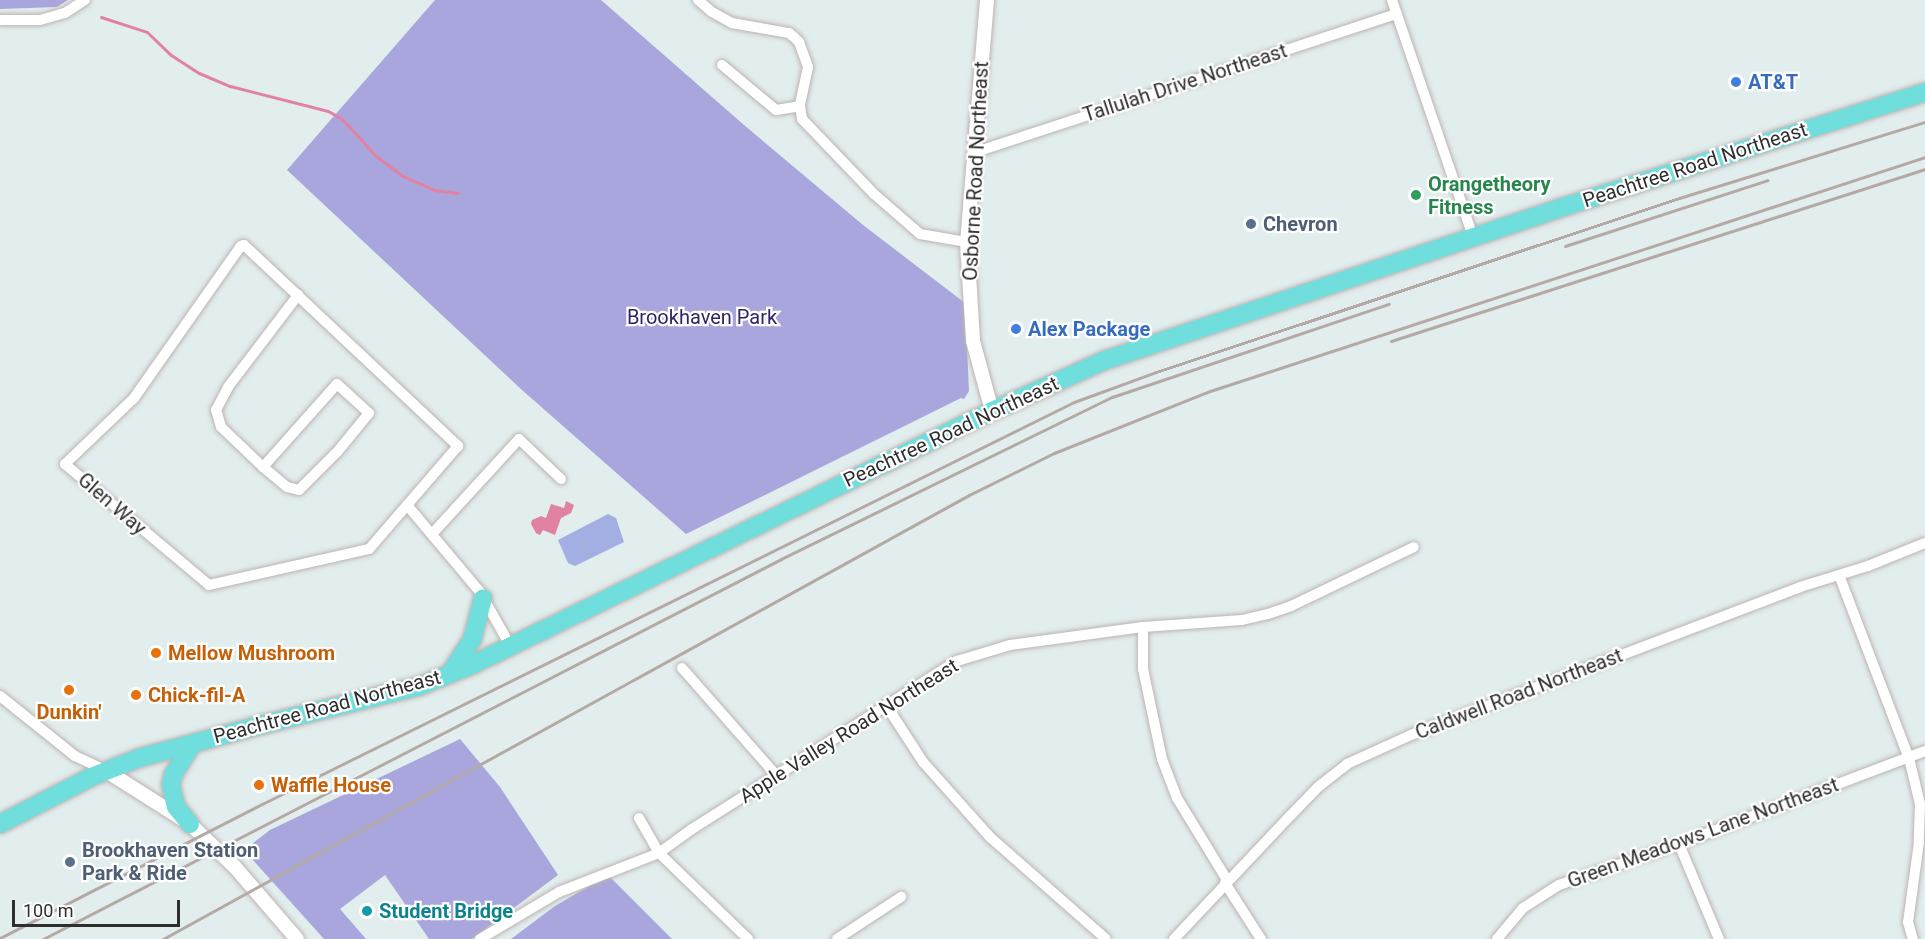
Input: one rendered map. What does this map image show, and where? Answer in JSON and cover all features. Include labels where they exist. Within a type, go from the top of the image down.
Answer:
[{"type":"highway","name":"Peachtree Road Northeast","points":[[0,824],[105,770],[252,727],[410,689],[450,674],[511,647],[595,603],[992,411],[1103,361],[1473,237],[1925,92]]},
{"type":"highway","points":[[450,674],[464,656],[472,640],[483,598]]},
{"type":"highway","points":[[190,824],[176,807],[171,785],[173,775],[192,745]]},
{"type":"street","points":[[0,20],[40,20],[65,13],[85,0]]},
{"type":"street","points":[[698,0],[712,12],[732,23],[789,33],[799,42],[808,67],[800,106],[802,119],[874,194],[920,234],[968,242]]},
{"type":"street","name":"Osborne Road Northeast","points":[[987,0],[973,153],[968,242],[973,341],[992,411]]},
{"type":"street","points":[[1392,0],[1473,237]]},
{"type":"street","name":"Tallulah Drive Northeast","points":[[973,153],[1397,14]]},
{"type":"street","points":[[722,65],[776,110],[800,106]]},
{"type":"street","name":"Glen Way","points":[[241,246],[247,246],[298,295],[458,446],[369,549],[209,585],[65,464],[134,398],[241,246]]},
{"type":"street","points":[[263,467],[337,384],[369,413],[338,451],[299,490],[287,487],[263,467],[221,427],[216,410],[228,387],[298,295]]},
{"type":"street","points":[[432,534],[519,439],[561,479]]},
{"type":"street","points":[[407,505],[483,598],[511,647]]},
{"type":"street","name":"Caldwell Road Northeast","points":[[1174,939],[1226,881],[1318,787],[1347,764],[1411,735],[1800,587],[1925,543]]},
{"type":"street","name":"Apple Valley Road Northeast","points":[[480,939],[559,892],[659,854],[692,829],[957,661],[979,652],[1010,645],[1143,627],[1242,620],[1268,614],[1291,606],[1414,547]]},
{"type":"street","points":[[1839,575],[1909,758],[1920,804],[1919,842],[1908,922],[1913,939]]},
{"type":"street","points":[[1143,627],[1143,669],[1149,709],[1162,759],[1177,798],[1261,939]]},
{"type":"street","points":[[682,668],[777,776]]},
{"type":"street","points":[[0,696],[75,756],[105,770],[190,824],[235,867],[297,939]]},
{"type":"street","points":[[886,705],[922,762],[974,819],[1106,939]]},
{"type":"street","name":"Green Meadows Lane Northeast","points":[[1497,939],[1523,908],[1559,885],[1679,844],[1925,752]]},
{"type":"street","points":[[639,818],[659,854],[748,939]]},
{"type":"street","points":[[1679,844],[1719,939]]},
{"type":"street","points":[[837,939],[901,897]]},
{"type":"green space","points":[[0,0],[68,0],[57,7],[0,9]]},
{"type":"green space","name":"Brookhaven Park","points":[[435,0],[601,0],[863,225],[965,303],[969,391],[964,399],[961,398],[686,534],[522,390],[287,170]]},
{"type":"green space","points":[[460,739],[500,787],[558,875],[472,939],[429,939],[385,875],[340,909],[366,939],[324,939],[244,850],[270,830]]},
{"type":"green space","points":[[608,875],[672,939],[511,939],[555,906]]},
{"type":"shaded area","points":[[566,501],[574,505],[571,513],[561,518],[555,535],[543,530],[540,535],[536,533],[531,524],[532,520],[541,516],[546,518],[551,504],[564,508]]},
{"type":"shaded area","points":[[608,514],[616,518],[624,542],[575,566],[568,563],[558,540]]},
{"type":"waterway","points":[[101,17],[147,32],[171,55],[199,73],[230,86],[328,111],[342,119],[376,156],[403,176],[434,190],[458,193]]},
{"type":"railway","points":[[0,938],[262,804],[1074,402],[1156,372],[1679,198],[1925,122]]},
{"type":"railway","points":[[163,939],[969,495],[1054,453],[1210,391],[1925,157]]},
{"type":"railway","points":[[1391,341],[1925,169]]},
{"type":"railway","points":[[1565,246],[1768,180]]},
{"type":"railway","points":[[43,939],[781,559],[1112,397],[1389,304]]},
{"type":"place","name":"AT&T","points":[[1736,82]]},
{"type":"place","name":"Orangetheory Fitness","points":[[1416,195]]},
{"type":"place","name":"Chevron","points":[[1251,224]]},
{"type":"place","name":"Alex Package","points":[[1016,329]]},
{"type":"place","name":"Mellow Mushroom","points":[[156,653]]},
{"type":"place","name":"Dunkin'","points":[[69,690]]},
{"type":"place","name":"Chick-fil-A","points":[[136,695]]},
{"type":"place","name":"Waffle House","points":[[259,785]]},
{"type":"place","name":"Brookhaven Station Park & Ride","points":[[70,862]]},
{"type":"place","name":"Student Bridge","points":[[367,911]]}]
